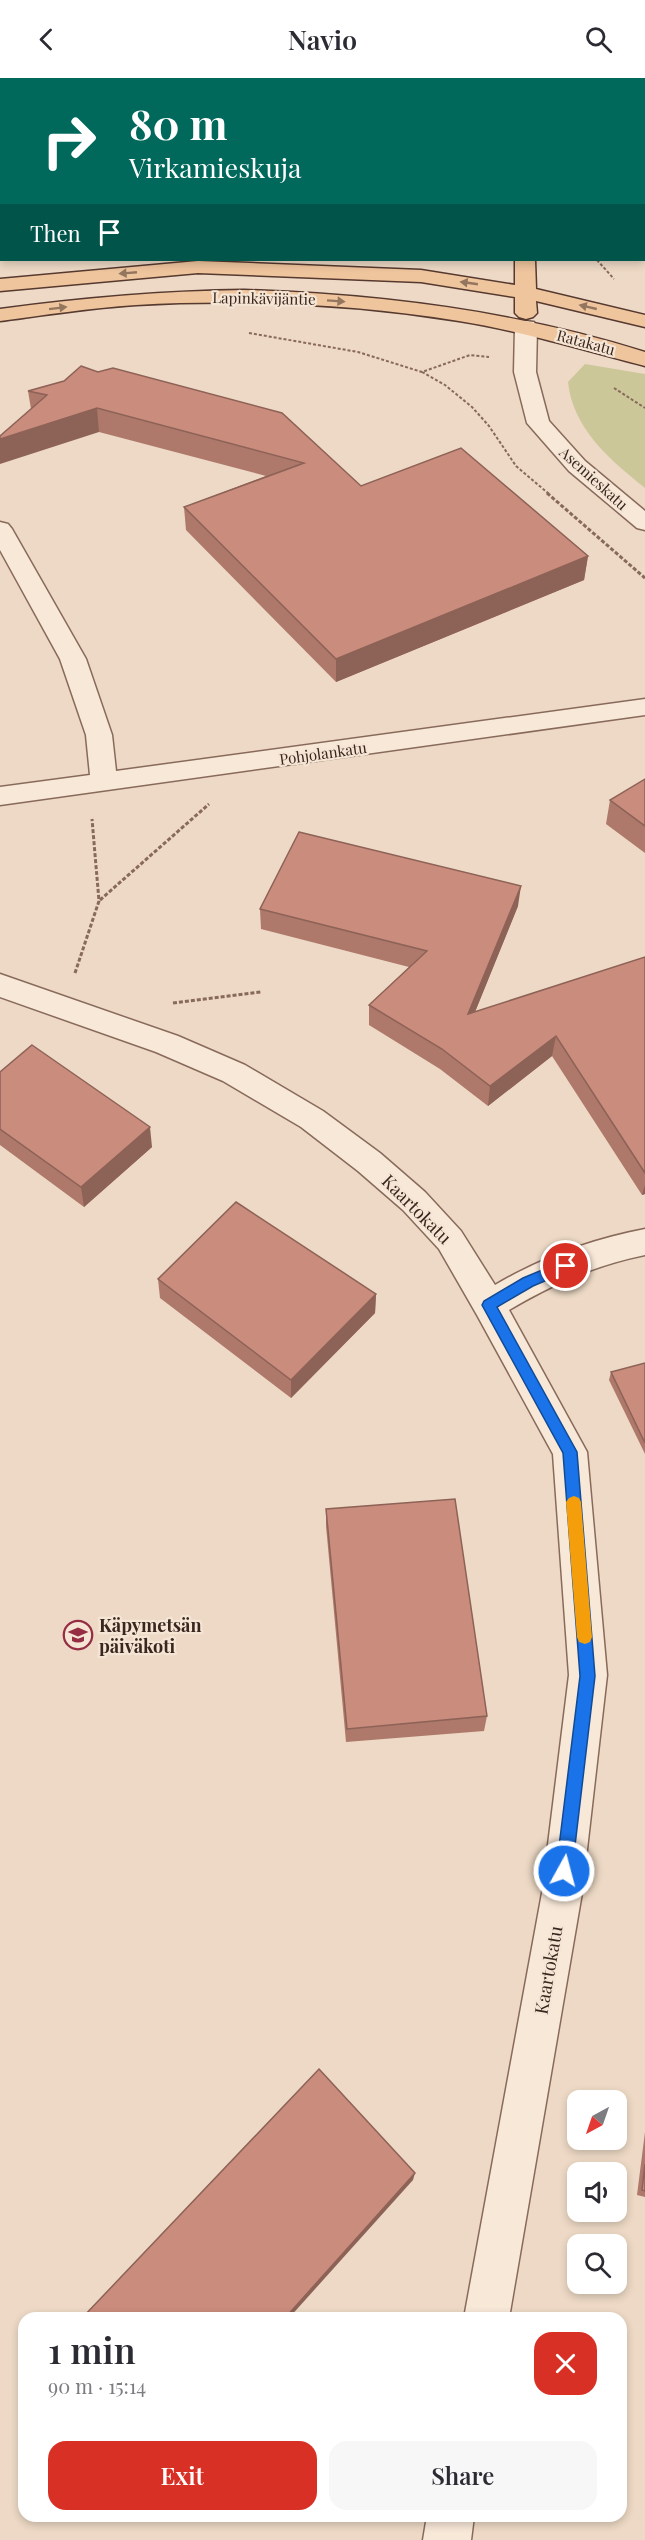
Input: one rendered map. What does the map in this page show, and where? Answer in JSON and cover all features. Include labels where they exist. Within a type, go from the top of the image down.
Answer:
[{"type":"main road","points":[[525,261],[526,327]]},
{"type":"main road","name":"Lapinkävijäntie","points":[[0,285],[163,269],[235,267],[422,276],[527,293]]},
{"type":"main road","name":"Ratakatu","points":[[527,293],[645,321]]},
{"type":"main road","name":"Lapinkävijäntie","points":[[0,315],[133,299],[238,297],[382,305],[441,312],[526,327]]},
{"type":"main road","name":"Ratakatu","points":[[526,327],[645,359]]},
{"type":"street","name":"Asemieskatu","points":[[526,327],[525,372],[538,423],[577,466],[645,523]]},
{"type":"street","points":[[0,529],[73,659],[99,735],[104,783]]},
{"type":"street","name":"Pohjolankatu","points":[[0,796],[645,707]]},
{"type":"street","name":"Kaartokatu","points":[[0,985],[167,1044],[234,1073],[312,1119],[369,1162],[414,1201],[450,1240],[489,1305],[570,1452],[588,1676],[562,1893],[487,2312]]},
{"type":"street","points":[[489,1305],[528,1282],[604,1250],[645,1242]]},
{"type":"street","points":[[447,2540],[450,2522]]},
{"type":"path","points":[[598,261],[606,267],[615,281]]},
{"type":"path","points":[[245,332],[317,343],[387,358],[422,372],[471,355]]},
{"type":"path","points":[[605,382],[645,408]]},
{"type":"path","points":[[99,901],[213,801]]},
{"type":"path","points":[[73,979],[99,901],[92,818]]},
{"type":"path","points":[[170,1003],[261,992]]},
{"type":"shaded area","points":[[585,364],[645,374],[645,488],[595,442],[577,414],[568,382]]},
{"type":"building","points":[[81,366],[98,372],[113,368],[282,413],[361,486],[461,448],[588,556],[336,659],[184,507],[304,463],[97,408],[0,439],[0,436],[47,395],[28,391],[64,381]]},
{"type":"building","points":[[645,779],[645,826],[610,800]]},
{"type":"building","points":[[299,832],[521,886],[468,1014],[645,957],[645,1173],[556,1036],[490,1086],[442,1049],[369,1005],[427,951],[260,909]]},
{"type":"building","points":[[32,1045],[150,1127],[81,1187],[0,1129],[0,1072]]},
{"type":"building","points":[[236,1202],[376,1294],[291,1380],[158,1279]]},
{"type":"building","points":[[645,1363],[645,1443],[611,1372]]},
{"type":"building","points":[[455,1499],[487,1716],[347,1729],[326,1509]]},
{"type":"building","points":[[319,2069],[415,2173],[290,2312],[88,2312]]},
{"type":"building","points":[[645,2164],[645,2191],[642,2190]]},
{"type":"slow traffic","points":[[574,1502],[585,1637]]},
{"type":"place","name":"Käpymetsän päiväkoti","points":[[78,1635]]},
{"type":"route","points":[[564,1871],[588,1676],[570,1452],[489,1305],[528,1282],[566,1266]]}]
